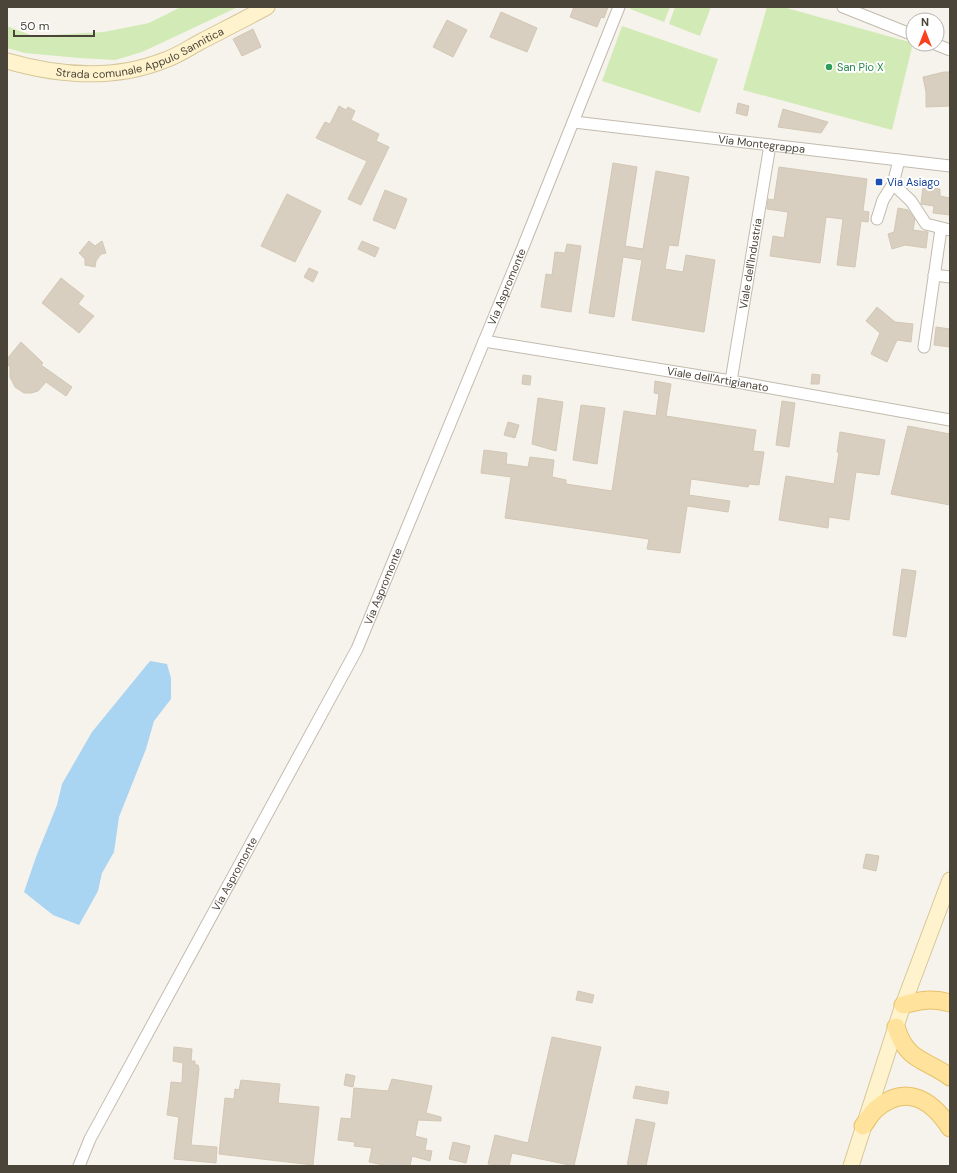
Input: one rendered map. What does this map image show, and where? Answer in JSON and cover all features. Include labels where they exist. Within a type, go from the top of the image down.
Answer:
[{"type":"main road","name":"Strada comunale Appulo Sannitica","points":[[7,61],[61,73],[83,75],[105,75],[132,70],[165,60],[268,7]]},
{"type":"main road","points":[[851,1166],[903,1005],[950,880]]},
{"type":"main road","points":[[903,1005],[920,1000],[938,1000],[950,1003]]},
{"type":"main road","points":[[896,1027],[903,1046],[912,1055],[950,1076]]},
{"type":"main road","points":[[863,1126],[875,1110],[886,1102],[896,1098],[906,1097],[923,1100],[934,1106],[950,1128]]},
{"type":"street","name":"Via Aspromonte","points":[[79,1166],[90,1140],[357,649],[620,7]]},
{"type":"street","points":[[843,7],[905,32]]},
{"type":"street","name":"Via Montegrappa","points":[[574,122],[950,166]]},
{"type":"street","name":"Viale dell'Industria","points":[[731,381],[770,145]]},
{"type":"street","points":[[877,220],[883,200],[893,184],[899,160]]},
{"type":"street","points":[[893,184],[911,201],[926,224],[946,230],[934,276],[924,348]]},
{"type":"street","points":[[934,276],[950,277]]},
{"type":"street","name":"Viale dell'Artigianato","points":[[484,341],[731,381],[950,420]]},
{"type":"street","name":"Via Aspromonte","points":[[72,1166],[90,1140]]},
{"type":"green space","points":[[181,7],[238,7],[142,52],[115,60],[25,53],[7,48],[7,26],[33,36],[104,32],[149,23]]},
{"type":"green space","points":[[631,7],[670,7],[664,22],[630,9]]},
{"type":"green space","points":[[675,7],[711,7],[700,36],[669,24]]},
{"type":"green space","name":"San Pio X","points":[[767,7],[783,7],[905,41],[905,52],[911,52],[892,130],[743,90]]},
{"type":"green space","points":[[622,26],[718,59],[700,113],[602,81]]},
{"type":"water","points":[[150,661],[167,664],[171,678],[171,699],[154,721],[146,749],[119,817],[114,852],[102,873],[98,891],[79,925],[53,915],[24,892],[57,805],[62,784],[92,732]]},
{"type":"building","points":[[574,7],[608,7],[604,18],[601,17],[597,27],[570,17]]},
{"type":"building","points":[[501,12],[537,28],[527,52],[490,37]]},
{"type":"building","points":[[447,20],[467,30],[453,57],[433,47]]},
{"type":"building","points":[[253,29],[261,47],[242,56],[233,39]]},
{"type":"building","points":[[950,72],[950,106],[926,107],[926,92],[923,77]]},
{"type":"building","points":[[738,103],[749,106],[747,116],[736,113]]},
{"type":"building","points":[[339,106],[346,110],[348,107],[355,111],[351,120],[379,134],[376,141],[389,147],[361,205],[348,199],[367,161],[316,138],[325,122],[330,124]]},
{"type":"building","points":[[783,109],[828,122],[821,133],[778,127]]},
{"type":"building","points":[[613,163],[637,167],[625,246],[643,249],[656,171],[689,177],[678,246],[669,245],[665,269],[683,272],[686,255],[715,260],[704,332],[632,320],[642,260],[623,257],[614,317],[589,313]]},
{"type":"building","points":[[779,167],[867,179],[863,211],[869,212],[868,222],[861,221],[855,267],[837,265],[843,219],[826,217],[820,263],[770,256],[773,236],[784,238],[788,212],[767,209],[768,199],[774,200]]},
{"type":"building","points":[[923,187],[940,189],[940,196],[950,198],[950,215],[933,213],[934,206],[921,204]]},
{"type":"building","points":[[385,190],[407,199],[395,229],[373,220]]},
{"type":"building","points":[[287,194],[321,211],[295,262],[261,246]]},
{"type":"building","points":[[898,208],[908,210],[915,219],[913,230],[928,232],[926,248],[905,245],[892,249],[888,234],[894,232]]},
{"type":"building","points":[[89,241],[95,246],[102,241],[106,253],[101,254],[96,261],[95,267],[85,265],[85,259],[79,253]]},
{"type":"building","points":[[362,241],[379,248],[375,257],[358,249]]},
{"type":"building","points":[[567,244],[581,246],[571,312],[541,307],[546,274],[552,275],[555,252],[565,253]]},
{"type":"building","points":[[309,268],[318,272],[313,282],[304,277]]},
{"type":"building","points":[[61,278],[84,296],[78,304],[94,316],[79,333],[42,303]]},
{"type":"building","points":[[877,307],[895,322],[913,324],[911,342],[897,340],[887,362],[871,354],[880,333],[866,321]]},
{"type":"building","points":[[936,327],[950,329],[950,347],[934,345]]},
{"type":"building","points":[[21,342],[43,363],[41,365],[72,387],[66,396],[46,382],[38,391],[31,393],[24,393],[15,387],[10,377],[10,367],[7,364],[7,359]]},
{"type":"building","points":[[812,374],[820,375],[819,384],[811,384]]},
{"type":"building","points":[[523,375],[531,376],[530,385],[522,384]]},
{"type":"building","points":[[655,381],[671,384],[666,416],[756,430],[753,451],[764,452],[759,485],[749,484],[748,487],[691,479],[689,495],[730,501],[728,512],[687,506],[680,553],[647,549],[649,539],[505,518],[511,477],[481,473],[484,450],[507,453],[506,464],[528,467],[530,457],[554,460],[552,477],[566,480],[566,484],[612,491],[624,411],[656,416],[659,394],[654,393]]},
{"type":"building","points":[[538,398],[563,402],[556,451],[532,444]]},
{"type":"building","points":[[782,401],[795,403],[789,447],[776,445]]},
{"type":"building","points":[[581,405],[605,408],[597,464],[573,460]]},
{"type":"building","points":[[508,422],[519,425],[515,438],[504,435]]},
{"type":"building","points":[[908,426],[950,434],[950,505],[891,494]]},
{"type":"building","points":[[840,432],[885,440],[879,475],[856,472],[849,520],[829,517],[828,528],[779,520],[786,476],[834,484],[839,452],[837,452]]},
{"type":"building","points":[[902,569],[916,571],[906,637],[893,635]]},
{"type":"building","points":[[866,854],[879,856],[876,871],[863,868]]},
{"type":"building","points":[[578,991],[594,995],[592,1003],[576,1000]]},
{"type":"building","points":[[552,1037],[601,1047],[574,1166],[512,1153],[509,1166],[488,1164],[495,1135],[528,1143]]},
{"type":"building","points":[[174,1047],[192,1049],[191,1061],[195,1061],[195,1065],[198,1065],[199,1069],[191,1145],[217,1147],[216,1163],[174,1159],[179,1117],[167,1115],[171,1082],[182,1083],[183,1063],[173,1061]]},
{"type":"building","points":[[346,1074],[355,1076],[353,1087],[344,1085]]},
{"type":"building","points":[[392,1079],[432,1086],[426,1113],[441,1117],[441,1121],[418,1120],[415,1136],[427,1139],[425,1150],[432,1151],[430,1161],[412,1156],[410,1166],[388,1166],[369,1162],[372,1148],[354,1146],[355,1142],[338,1140],[341,1118],[351,1119],[354,1088],[388,1091]]},
{"type":"building","points":[[241,1080],[280,1084],[278,1103],[319,1107],[313,1165],[219,1154],[225,1098],[234,1099],[235,1089],[239,1090]]},
{"type":"building","points":[[636,1086],[669,1092],[667,1104],[633,1098]]},
{"type":"building","points":[[636,1119],[655,1123],[646,1166],[627,1166]]},
{"type":"building","points":[[453,1142],[470,1146],[466,1163],[449,1159]]},
{"type":"place","name":"San Pio X","points":[[829,67]]},
{"type":"place","name":"Via Asiago","points":[[879,182]]}]
